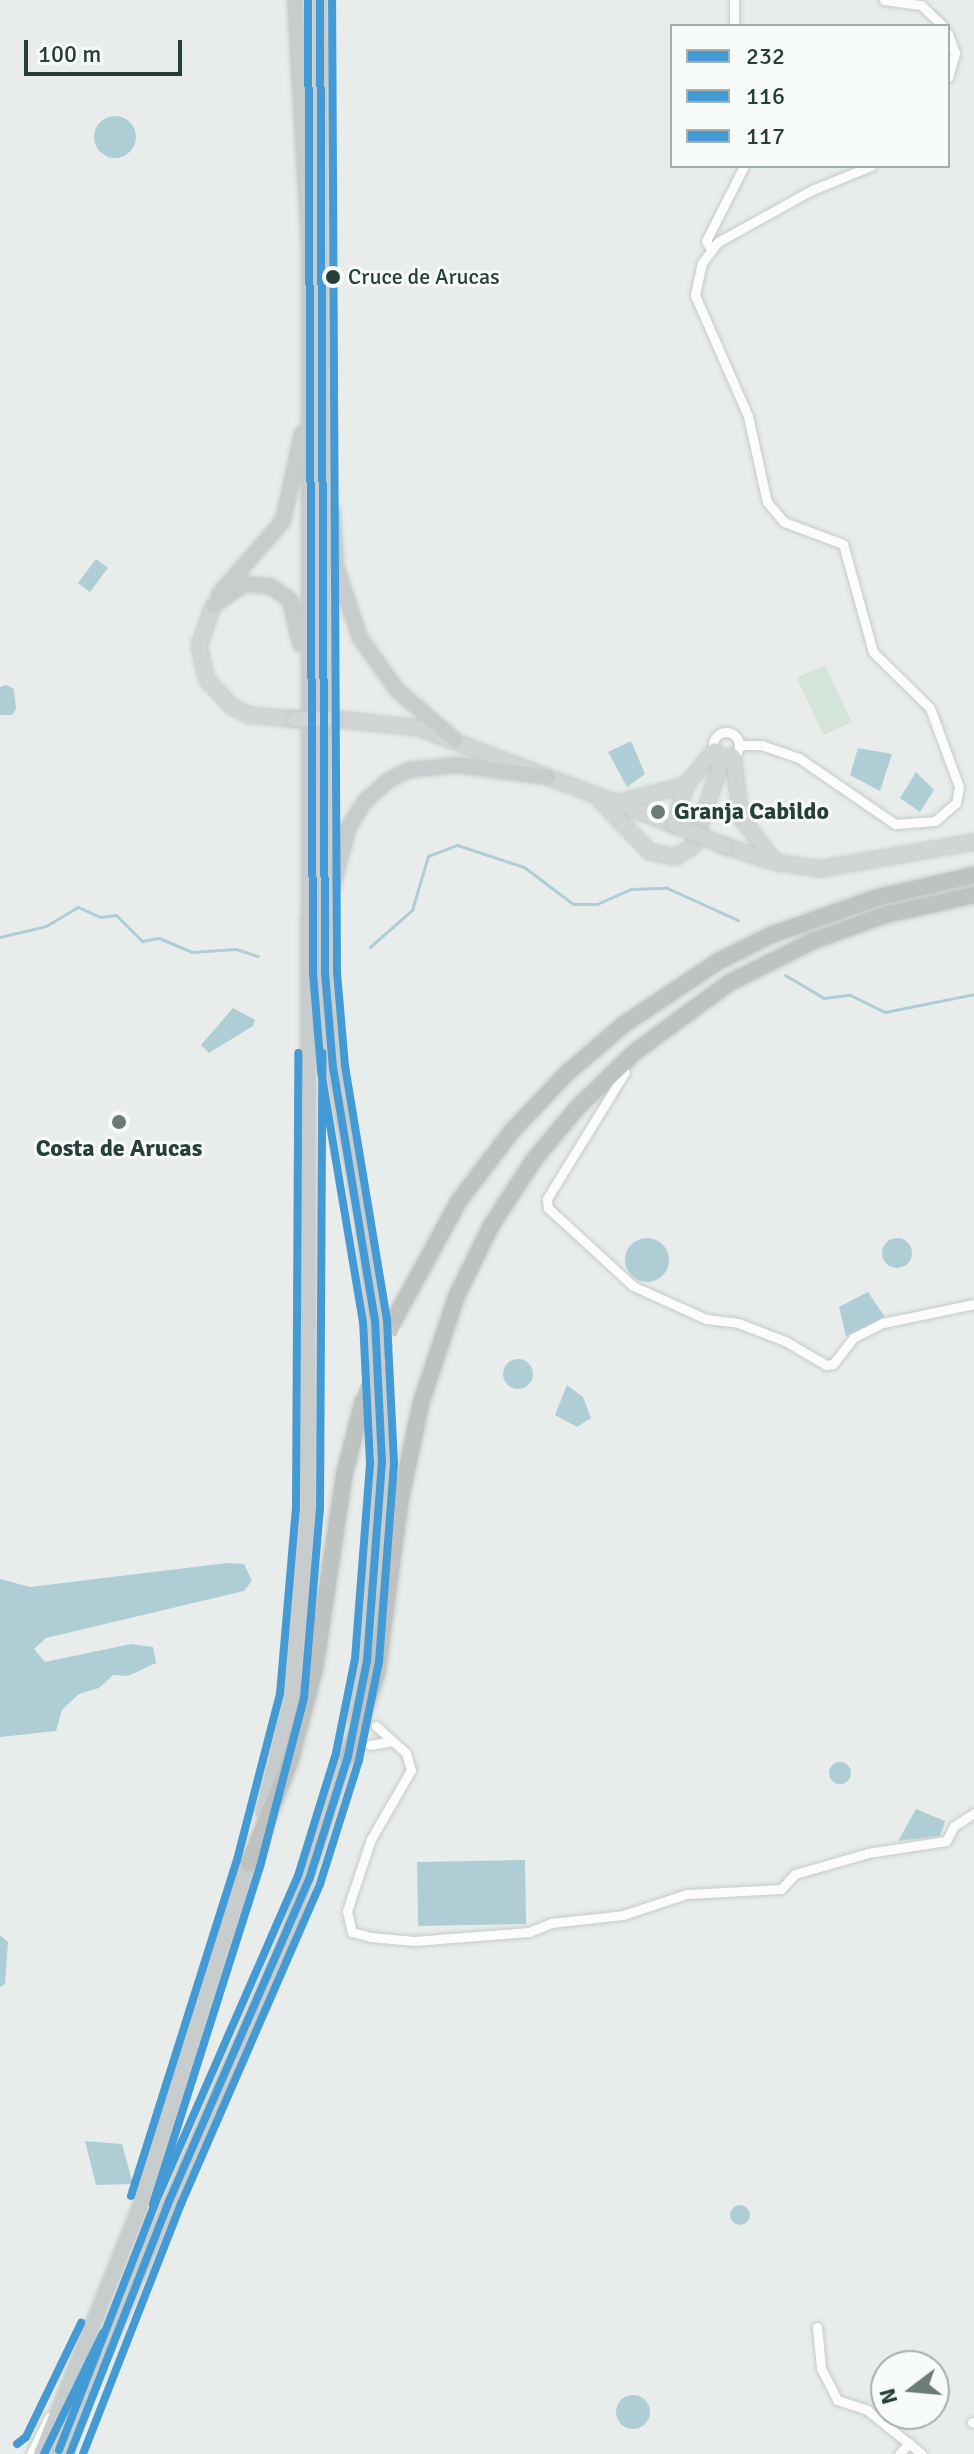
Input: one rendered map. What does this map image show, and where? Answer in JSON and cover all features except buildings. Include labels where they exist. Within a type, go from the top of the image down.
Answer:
[{"type":"highway","points":[[41,2454],[98,2319],[140,2206],[249,1863],[284,1737],[304,1589],[310,918],[309,244],[295,0]]},
{"type":"highway","points":[[320,0],[324,928],[333,1068],[362,1219],[375,1321],[382,1463],[367,1661],[348,1756]]},
{"type":"highway","points":[[213,606],[283,521],[308,398]]},
{"type":"highway","points":[[323,458],[336,566],[360,638],[397,690],[455,740]]},
{"type":"highway","points":[[213,606],[229,591],[259,583],[281,591],[296,612],[302,875],[310,918]]},
{"type":"highway","points":[[324,928],[337,856],[349,826],[366,800],[389,780],[409,770],[457,765],[548,777]]},
{"type":"highway","points":[[394,1320],[459,1201],[512,1131],[566,1074],[623,1025],[719,961],[771,935],[879,897],[974,875]]},
{"type":"highway","points":[[59,2454],[99,2375],[170,2199],[287,1938],[377,1673],[400,1502],[421,1403],[457,1295],[491,1226],[569,1117],[635,1052],[729,983],[813,941],[885,915],[974,895]]},
{"type":"highway","points":[[588,1108],[625,1072],[691,1018],[813,941]]},
{"type":"highway","points":[[249,1863],[290,1762],[315,1668],[344,1476],[363,1401]]},
{"type":"main road","points":[[213,606],[199,646],[201,665],[219,695],[248,715],[381,720],[455,740],[725,846],[774,862],[839,868],[974,842]]},
{"type":"main road","points":[[617,802],[686,785],[727,752]]},
{"type":"main road","points":[[595,795],[650,852],[676,857],[693,846],[727,752]]},
{"type":"main road","points":[[727,752],[741,818],[774,862]]},
{"type":"main road","points":[[674,825],[686,785]]},
{"type":"street","points":[[734,0],[734,24]]},
{"type":"street","points":[[884,0],[921,5],[941,24]]},
{"type":"street","points":[[950,39],[955,53],[950,70]]},
{"type":"street","points":[[715,245],[706,241],[743,168]]},
{"type":"street","points":[[727,752],[761,745],[799,758],[895,824],[935,821],[956,803],[959,787],[930,708],[873,652],[843,544],[784,522],[767,502],[748,416],[697,304],[696,277],[715,245],[812,190],[866,168]]},
{"type":"street","points":[[625,1072],[596,1126],[551,1189],[548,1208],[609,1266],[661,1300],[785,1341],[826,1365],[833,1364],[853,1338],[883,1323],[974,1304]]},
{"type":"street","points":[[588,1108],[597,1115],[596,1126]]},
{"type":"street","points":[[376,1726],[406,1753],[411,1770],[371,1839],[347,1911],[352,1932],[371,1937],[414,1941],[529,1932],[551,1923],[623,1915],[636,1907],[687,1894],[781,1889],[795,1874],[868,1853],[946,1841],[954,1826],[974,1813]]},
{"type":"street","points":[[370,1745],[395,1742]]},
{"type":"street","points":[[31,2454],[80,2345],[98,2319]]},
{"type":"street","points":[[817,2327],[814,2339],[821,2368],[837,2400],[867,2410],[922,2454]]},
{"type":"street","points":[[899,2454],[909,2443]]},
{"type":"shaded area","points":[[825,665],[852,722],[824,735],[797,678]]},
{"type":"water","points":[[115,116],[130,122],[136,137],[130,152],[115,158],[100,152],[94,137],[100,122]]},
{"type":"water","points":[[96,559],[108,568],[90,592],[78,583]]},
{"type":"water","points":[[6,685],[14,689],[16,709],[12,715],[0,715],[0,687]]},
{"type":"water","points":[[631,741],[645,774],[627,787],[608,752]]},
{"type":"water","points":[[858,748],[892,754],[880,791],[850,775]]},
{"type":"water","points":[[916,772],[934,790],[920,812],[900,798]]},
{"type":"water","points":[[233,1008],[255,1020],[253,1026],[209,1053],[201,1045]]},
{"type":"water","points":[[647,1238],[663,1244],[669,1260],[663,1276],[647,1282],[631,1276],[625,1260],[631,1244]]},
{"type":"water","points":[[897,1238],[908,1242],[912,1253],[908,1264],[897,1268],[886,1264],[882,1253],[886,1242]]},
{"type":"water","points":[[868,1292],[885,1317],[846,1336],[839,1307]]},
{"type":"water","points":[[518,1359],[524,1360],[532,1368],[532,1380],[524,1388],[518,1389],[512,1388],[504,1380],[503,1374],[504,1368],[512,1360]]},
{"type":"water","points":[[567,1385],[583,1397],[591,1418],[577,1427],[555,1415]]},
{"type":"water","points":[[227,1563],[244,1564],[252,1581],[244,1591],[46,1638],[34,1649],[45,1662],[131,1644],[153,1647],[156,1663],[128,1676],[113,1675],[99,1688],[79,1694],[62,1710],[56,1731],[0,1737],[0,1579],[30,1587]]},
{"type":"water","points":[[840,1762],[851,1773],[840,1784],[829,1773]]},
{"type":"water","points":[[916,1809],[945,1821],[940,1836],[898,1841]]},
{"type":"water","points":[[525,1860],[526,1924],[418,1926],[417,1862]]},
{"type":"water","points":[[0,1935],[8,1942],[5,1984],[0,1987]]},
{"type":"water","points":[[85,2141],[122,2144],[133,2184],[96,2185]]},
{"type":"water","points":[[740,2205],[747,2208],[750,2215],[747,2222],[740,2225],[733,2222],[730,2215],[733,2208]]},
{"type":"water","points":[[633,2395],[645,2400],[650,2412],[645,2424],[633,2429],[621,2424],[616,2412],[621,2400]]},
{"type":"waterway","points":[[370,947],[412,910],[428,856],[457,845],[524,867],[573,904],[597,904],[631,889],[667,888],[738,920]]},
{"type":"waterway","points":[[0,937],[46,926],[78,907],[100,917],[116,915],[142,941],[159,938],[192,952],[236,949],[258,956]]},
{"type":"waterway","points":[[785,975],[824,998],[850,995],[885,1012],[974,994]]},
{"type":"tunnel","points":[[363,1401],[394,1320]]},
{"type":"transit line","name":"117","points":[[59,2450],[159,2194],[298,1876],[336,1753],[355,1659],[370,1463],[363,1322],[321,1070],[313,973],[308,0]]},
{"type":"transit line","name":"232","points":[[70,2454],[170,2199],[309,1880],[348,1756],[367,1661],[382,1463],[375,1321],[333,1068],[325,973],[320,0]]},
{"type":"transit line","name":"116","points":[[83,2454],[181,2204],[320,1884],[359,1760],[379,1662],[394,1464],[387,1320],[345,1066],[337,972],[332,0]]},
{"type":"transit line","name":"117","points":[[131,2196],[237,1860],[280,1694],[296,1508],[298,1053]]},
{"type":"transit line","name":"116","points":[[153,2204],[260,1867],[304,1698],[320,1509],[322,1053]]},
{"type":"transit line","name":"117","points":[[17,2444],[26,2437],[81,2323]]},
{"type":"transit line","name":"116","points":[[44,2454],[103,2333]]},
{"type":"place","name":"Cruce de Arucas","points":[[333,277]]},
{"type":"place","name":"Granja Cabildo","points":[[658,812]]},
{"type":"place","name":"Costa de Arucas","points":[[119,1122]]}]
